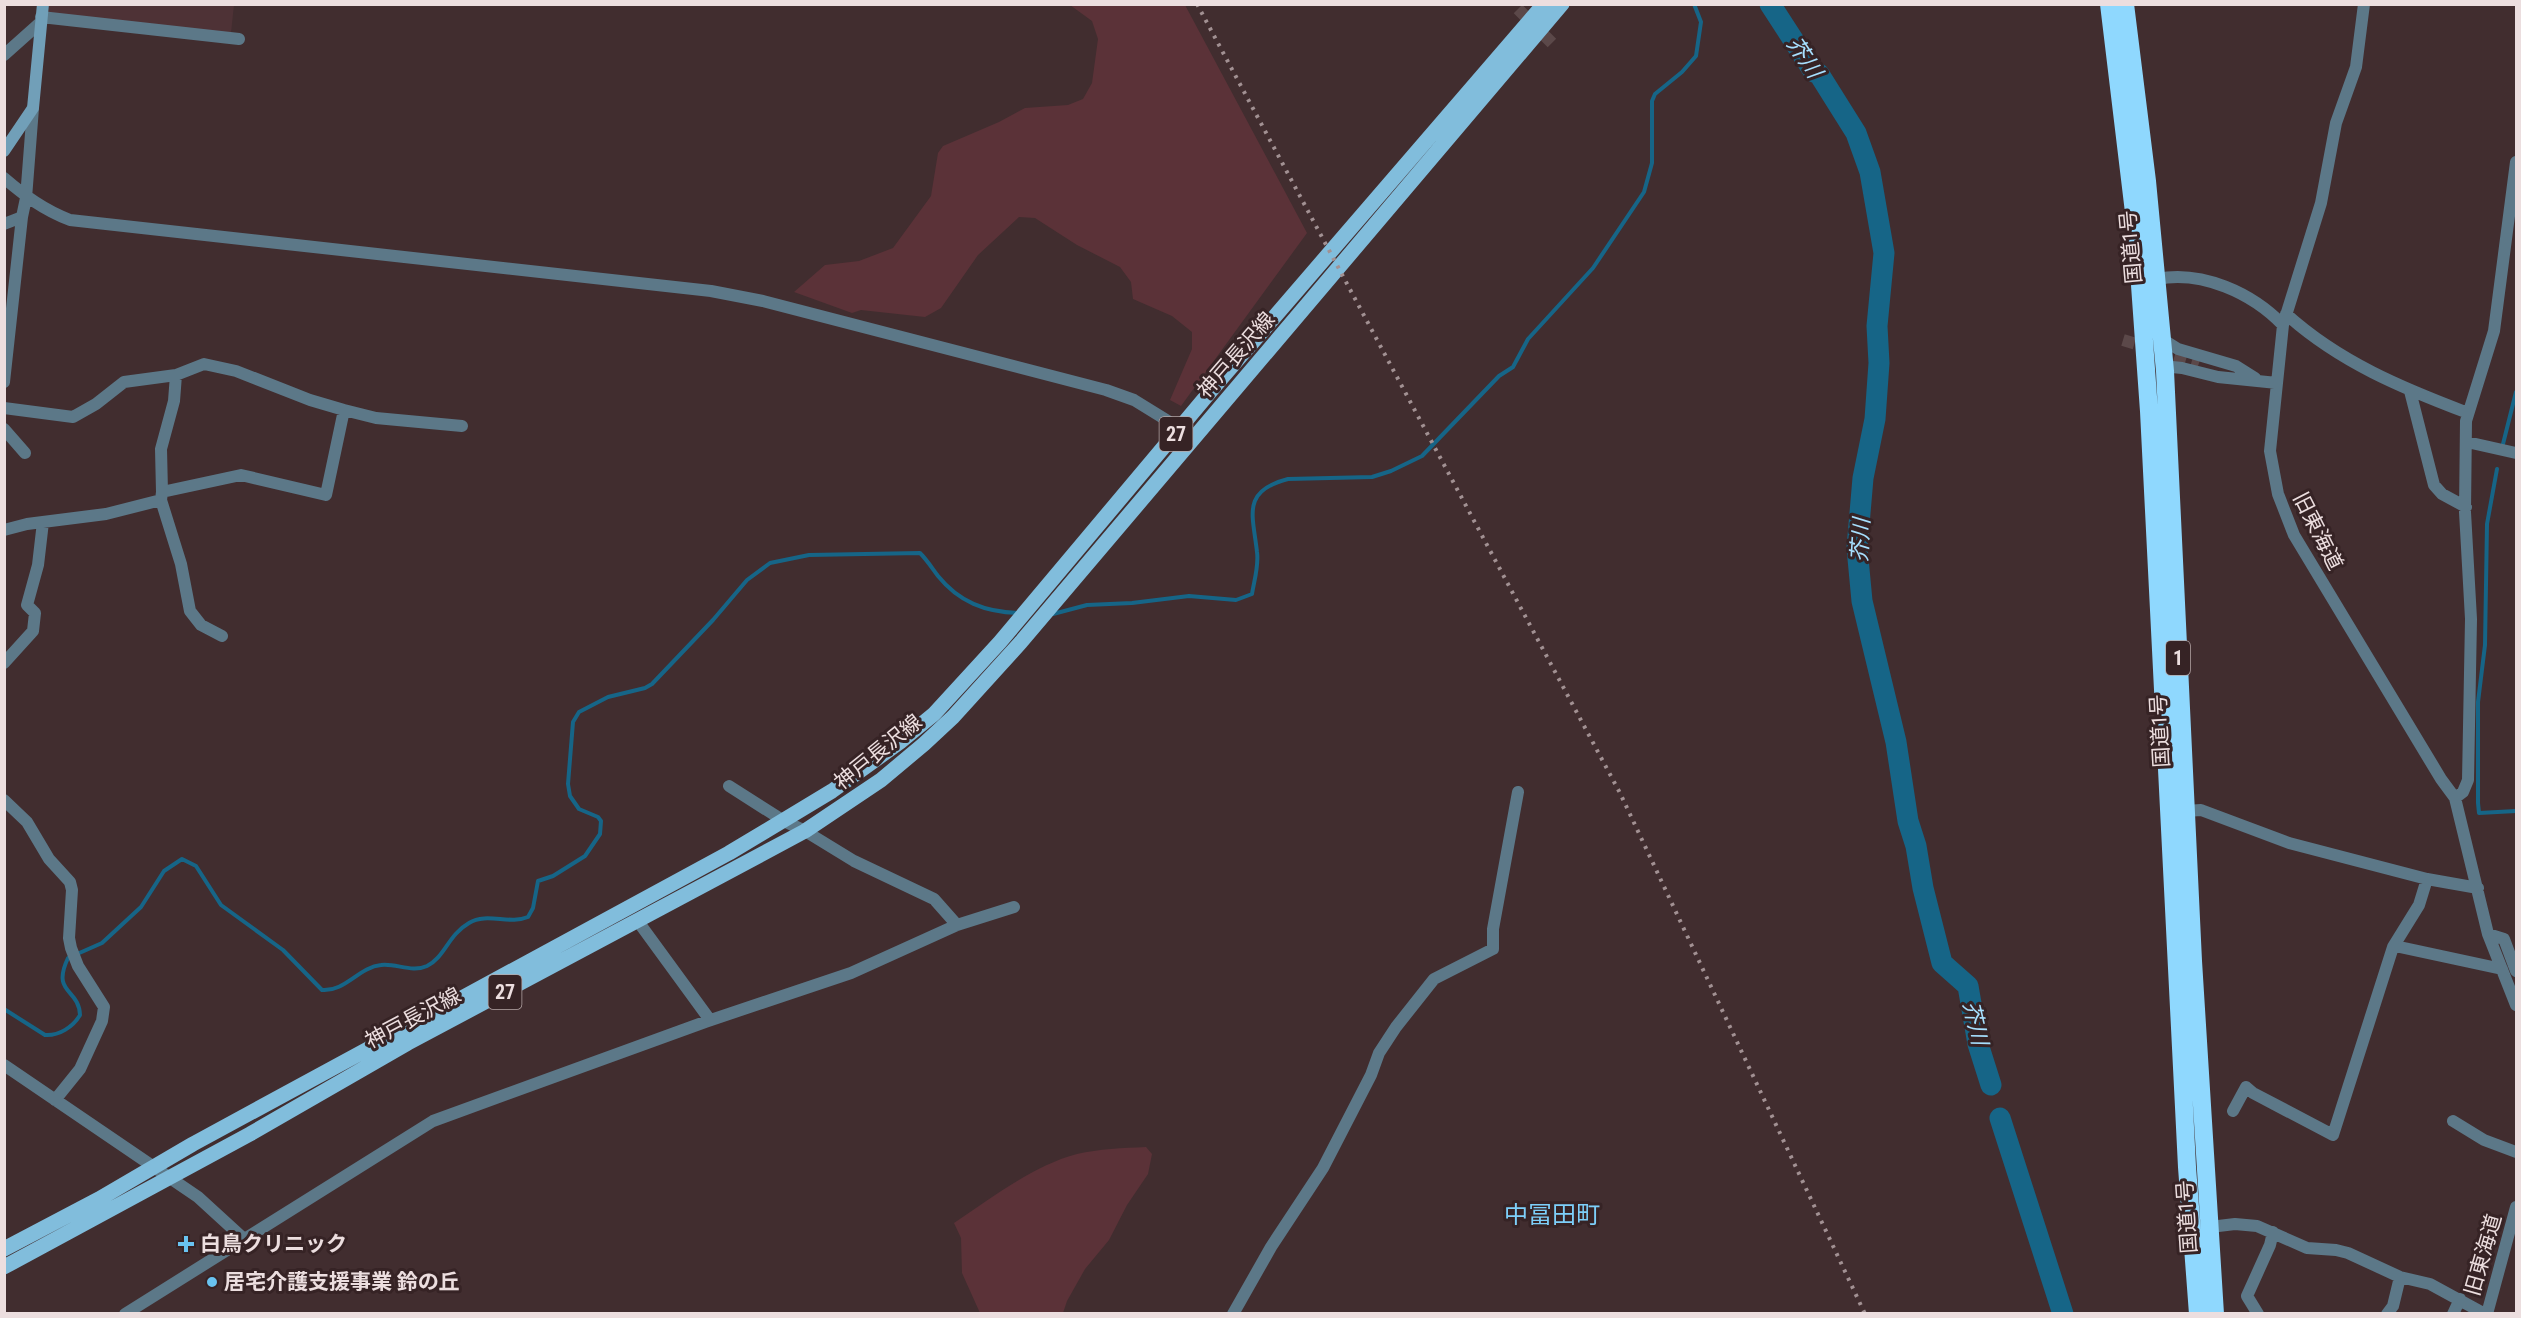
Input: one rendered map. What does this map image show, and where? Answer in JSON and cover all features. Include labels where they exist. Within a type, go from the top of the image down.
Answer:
[{"type":"highway","name":"国道1号","points":[[2109,4],[2128,143],[2150,411],[2187,1167],[2198,1314]]},
{"type":"highway","name":"国道1号","points":[[2125,4],[2157,279],[2165,371],[2186,811],[2215,1314]]},
{"type":"main road","name":"神戸長沢線","points":[[4,1267],[303,1105],[408,1043],[805,831],[890,773],[924,744],[983,685],[1093,556],[1194,437],[1286,317],[1377,210],[1544,4]]},
{"type":"main road","name":"神戸長沢線","points":[[1377,210],[1562,4]]},
{"type":"main road","name":"神戸長沢線","points":[[4,1249],[579,936],[784,821],[876,760],[934,714],[963,684],[1181,427],[1286,317]]},
{"type":"street","name":"旧東海道","points":[[2364,4],[2356,67],[2336,123],[2321,203],[2285,320],[2270,451],[2278,494],[2288,520],[2327,591],[2444,785],[2455,798],[2488,934],[2517,1005]]},
{"type":"street","points":[[42,15],[239,39]]},
{"type":"street","points":[[4,56],[42,15]]},
{"type":"street","points":[[4,382],[22,217],[27,198],[42,15]]},
{"type":"street","points":[[4,151],[33,108]]},
{"type":"street","points":[[2455,798],[2463,792],[2468,780],[2471,619],[2466,507],[2468,413],[2494,331],[2517,162]]},
{"type":"street","points":[[4,178],[27,198],[50,212],[70,220],[731,294],[1106,390],[1134,400],[1194,437]]},
{"type":"street","points":[[4,224],[22,217]]},
{"type":"street","points":[[2157,279],[2171,276],[2190,278],[2240,293],[2346,359],[2410,391],[2468,413]]},
{"type":"street","points":[[2162,339],[2178,349],[2236,366],[2256,379]]},
{"type":"street","points":[[2199,363],[2277,383]]},
{"type":"street","points":[[4,408],[73,417],[96,404],[124,382],[176,375],[204,364],[236,371],[310,400],[376,418],[462,426]]},
{"type":"street","points":[[2165,371],[2172,367],[2218,377],[2256,379]]},
{"type":"street","points":[[176,375],[174,401],[161,449],[162,496],[181,564],[190,611],[201,625],[222,636]]},
{"type":"street","points":[[2410,391],[2434,485],[2442,494],[2466,507]]},
{"type":"street","points":[[4,530],[43,522],[106,514],[241,475],[326,495],[344,410]]},
{"type":"street","points":[[4,429],[24,453]]},
{"type":"street","points":[[2467,442],[2517,453]]},
{"type":"street","points":[[4,663],[33,631],[35,613],[27,605],[38,565],[43,522]]},
{"type":"street","points":[[729,786],[784,821],[863,866],[934,899],[957,925]]},
{"type":"street","points":[[1233,1314],[1270,1247],[1323,1168],[1371,1075],[1379,1053],[1396,1027],[1434,979],[1493,949],[1493,929],[1518,792]]},
{"type":"street","points":[[4,800],[27,822],[50,859],[70,882],[72,890],[69,938],[73,954],[104,1007],[80,1069],[55,1100]]},
{"type":"street","points":[[2186,811],[2201,810],[2289,843],[2427,879],[2478,888]]},
{"type":"street","points":[[2233,1111],[2246,1087],[2333,1135],[2395,946],[2419,905],[2427,879]]},
{"type":"street","points":[[125,1314],[433,1121],[710,1020],[862,969],[957,925],[1014,907]]},
{"type":"street","points":[[637,920],[710,1020]]},
{"type":"street","points":[[2488,934],[2504,939],[2517,971]]},
{"type":"street","points":[[2395,946],[2502,969]]},
{"type":"street","points":[[4,1065],[171,1177],[213,1209],[245,1240]]},
{"type":"street","points":[[2453,1121],[2484,1140],[2517,1152]]},
{"type":"street","name":"旧東海道","points":[[2486,1314],[2517,1207]]},
{"type":"street","points":[[2210,1227],[2235,1224],[2257,1226],[2307,1248],[2348,1253],[2400,1277],[2430,1284],[2486,1314]]},
{"type":"street","points":[[2258,1314],[2247,1296],[2270,1245],[2272,1232]]},
{"type":"street","points":[[2387,1314],[2393,1306],[2400,1277]]},
{"type":"street","points":[[2453,1314],[2460,1299]]},
{"type":"shaded area","points":[[49,4],[234,5],[231,33],[48,13]]},
{"type":"shaded area","points":[[1070,5],[1185,5],[1307,233],[1181,406],[1170,400],[1192,349],[1192,332],[1172,316],[1133,299],[1131,282],[1120,267],[1077,245],[1035,218],[1019,217],[978,255],[941,308],[925,317],[861,310],[852,313],[794,292],[825,265],[859,261],[893,248],[931,196],[938,153],[943,146],[1025,108],[1068,105],[1083,99],[1092,83],[1098,39],[1092,21]]},
{"type":"shaded area","points":[[1146,1147],[1152,1154],[1148,1174],[1127,1205],[1109,1240],[1085,1269],[1063,1313],[980,1313],[962,1273],[961,1238],[954,1223],[1029,1174],[1061,1159],[1094,1151]]},
{"type":"waterway","points":[[1053,614],[1087,605],[1132,603],[1189,596],[1236,600],[1252,594],[1257,568],[1253,506],[1263,490],[1288,479],[1372,477],[1391,471],[1422,456],[1499,376],[1513,367],[1528,339],[1593,268],[1644,192],[1652,163],[1652,101],[1655,94],[1682,72],[1696,56],[1701,22],[1694,4]]},
{"type":"waterway","name":"芥川","points":[[1770,4],[1814,72],[1819,74],[1856,133],[1870,172],[1884,253],[1877,326],[1879,363],[1875,419],[1863,478],[1857,548],[1862,601],[1896,742],[1908,821],[1916,846],[1923,888],[1942,963],[1968,986],[1978,1044],[1991,1085]]},
{"type":"waterway","points":[[2502,448],[2516,392]]},
{"type":"waterway","points":[[2497,469],[2487,524],[2485,645],[2478,702],[2478,803],[2479,813],[2516,811]]},
{"type":"waterway","points":[[4,1009],[45,1035],[55,1034],[70,1027],[80,1015],[75,1000],[64,985],[64,970],[68,958],[102,943],[141,907],[164,871],[182,859],[196,866],[221,905],[283,950],[322,990],[338,987],[366,970],[381,965],[416,969],[427,966],[438,957],[462,928],[476,920],[491,918],[513,920],[528,917],[533,908],[538,881],[553,876],[585,856],[600,834],[601,821],[598,817],[579,809],[570,796],[568,784],[573,722],[579,712],[608,697],[645,688],[652,684],[713,620],[747,580],[770,563],[809,555],[920,553],[946,585],[964,599],[984,608],[1018,613]]},
{"type":"waterway","name":"芥川","points":[[2000,1118],[2063,1314]]},
{"type":"tunnel","points":[[1518,9],[1553,44]]},
{"type":"tunnel","points":[[2123,340],[2199,363]]},
{"type":"railway","points":[[1197,4],[1620,793],[1865,1314]]},
{"type":"place","name":"白鳥クリニック","points":[[186,1244]]},
{"type":"place","name":"居宅介護支援事業 鈴の丘","points":[[212,1282]]},
{"type":"district","name":"中冨田町","points":[[1552,1215]]}]
